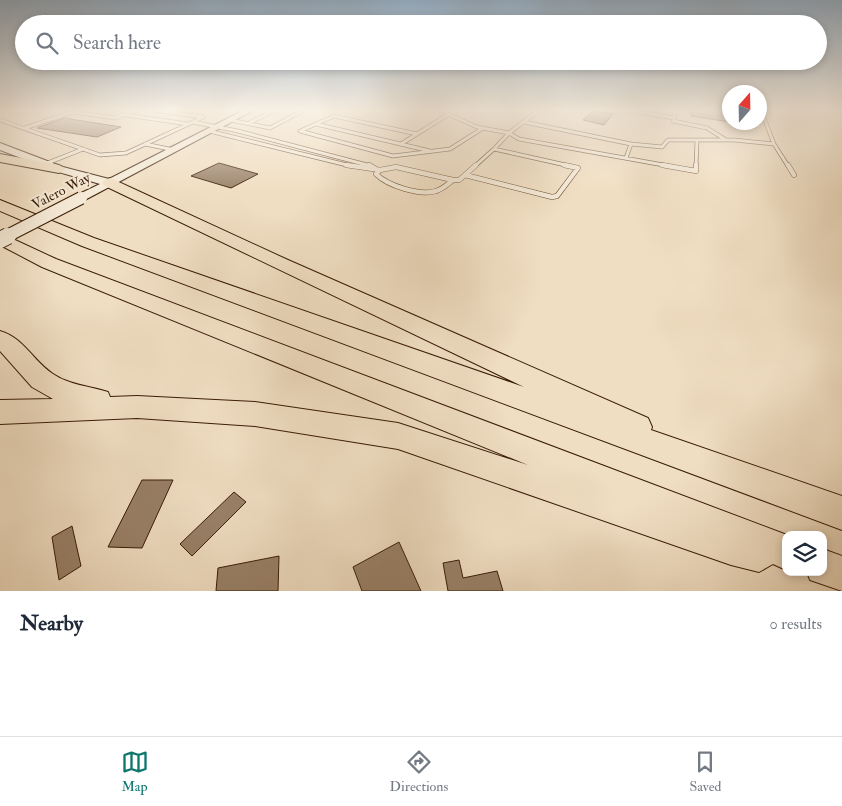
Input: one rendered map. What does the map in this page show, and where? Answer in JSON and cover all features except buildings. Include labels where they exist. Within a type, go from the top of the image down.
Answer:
[{"type":"highway","points":[[0,158],[60,169]]},
{"type":"highway","points":[[110,183],[299,272],[780,492]]},
{"type":"highway","points":[[0,204],[88,242],[842,513]]},
{"type":"highway","points":[[0,239],[49,262],[782,550]]},
{"type":"highway","points":[[0,339],[16,349],[37,377],[73,395],[137,406],[255,414],[398,436],[731,547],[782,559]]},
{"type":"highway","points":[[0,412],[137,406]]},
{"type":"main road","name":"Valero Way","points":[[0,239],[197,138]]},
{"type":"main road","points":[[0,146],[45,164],[110,183]]},
{"type":"lane","points":[[51,138],[100,155],[117,155],[159,138]]},
{"type":"lane","points":[[244,138],[362,169],[396,167],[453,180],[459,180],[504,138]]},
{"type":"lane","points":[[251,138],[368,164],[378,169]]},
{"type":"lane","points":[[324,138],[393,156],[450,150],[468,138]]},
{"type":"lane","points":[[374,138],[433,152]]},
{"type":"lane","points":[[401,144],[411,138]]},
{"type":"lane","points":[[518,138],[696,171],[698,140]]},
{"type":"lane","points":[[600,138],[631,144],[662,147],[668,140],[727,140],[774,144]]},
{"type":"lane","points":[[723,138],[727,140]]},
{"type":"lane","points":[[771,138],[794,175]]},
{"type":"lane","points":[[145,144],[174,150]]},
{"type":"lane","points":[[626,158],[631,144]]},
{"type":"lane","points":[[45,164],[83,149]]},
{"type":"lane","points":[[464,175],[552,197],[557,196],[578,168],[494,149]]},
{"type":"lane","points":[[378,169],[376,174],[379,179],[430,193],[444,188],[453,180]]}]
